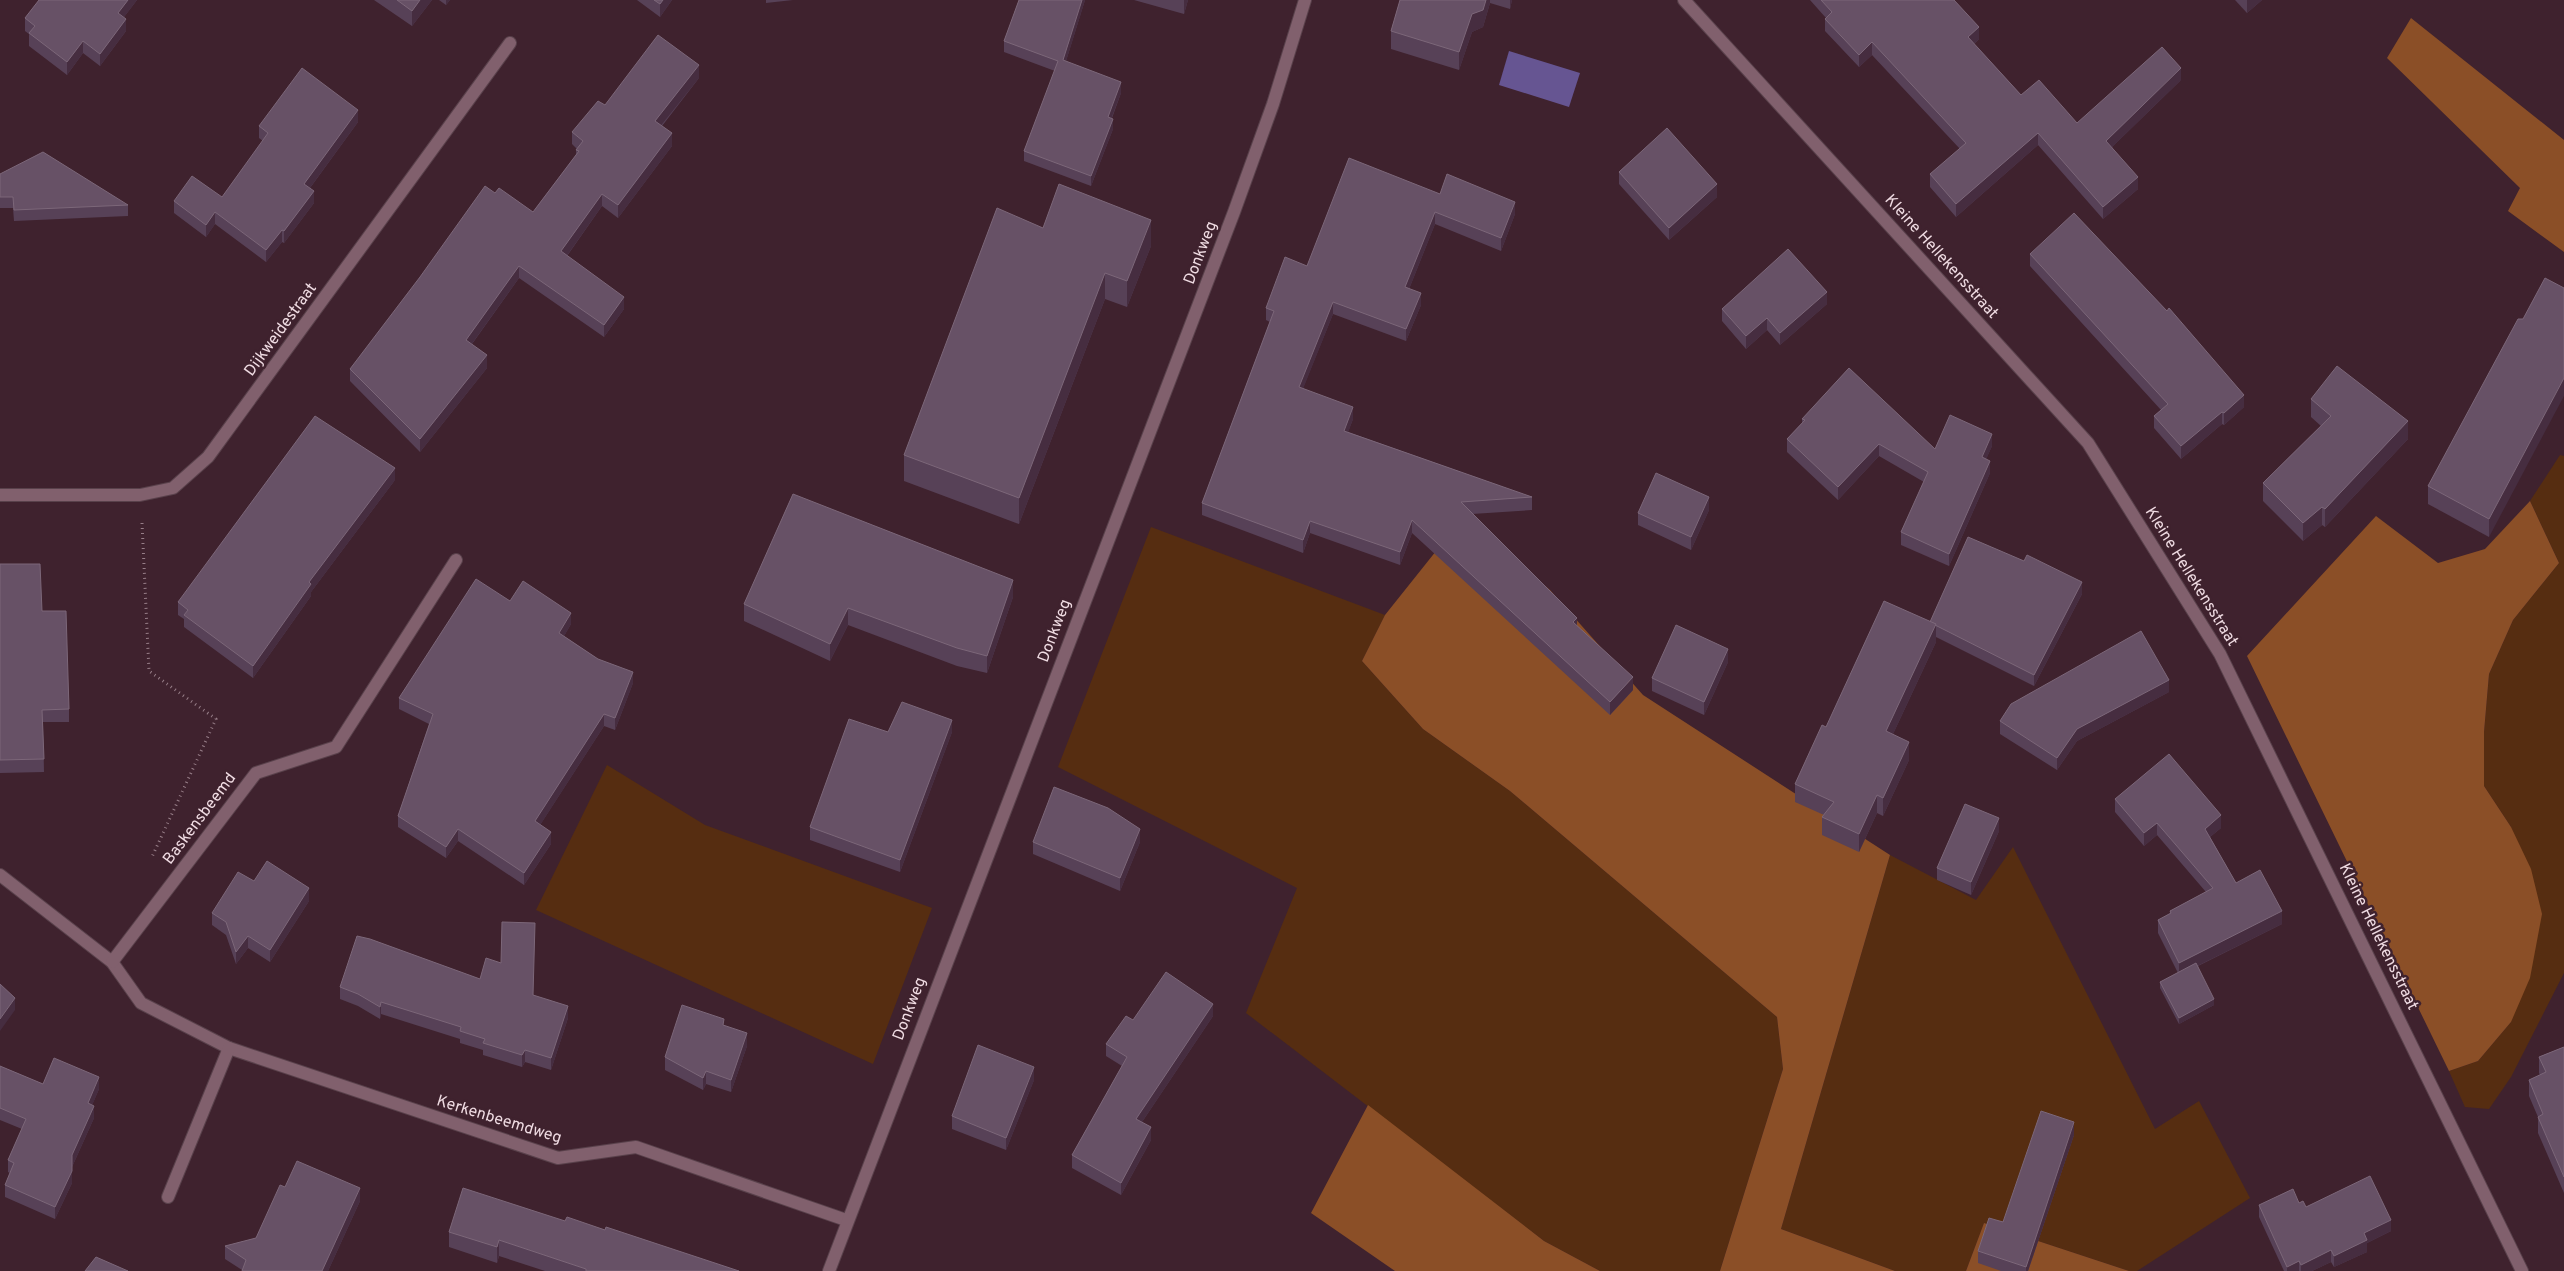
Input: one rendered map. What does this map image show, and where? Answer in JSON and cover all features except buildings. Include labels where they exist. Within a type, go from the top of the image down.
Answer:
[{"type":"street","name":"Donkweg","points":[[828,1271],[1234,212],[1273,104],[1306,0]]},
{"type":"street","name":"Kleine Hellekensstraat","points":[[1684,0],[2088,443],[2220,654],[2522,1271]]},
{"type":"street","name":"Dijkweidestraat","points":[[0,495],[140,495],[172,488],[208,458],[510,43]]},
{"type":"street","name":"Baskensbeemd","points":[[112,962],[256,773],[336,747],[456,560]]},
{"type":"street","name":"Kerkenbeemdweg","points":[[0,876],[112,962],[141,1003],[229,1048],[558,1158],[636,1147],[846,1220]]},
{"type":"street","points":[[168,1197],[229,1048]]},
{"type":"path","points":[[140,495],[149,671],[216,719],[147,868]]},
{"type":"shaded area","points":[[2411,18],[2564,140],[2564,252],[2508,211],[2520,188],[2387,58]]},
{"type":"shaded area","points":[[1509,51],[1580,73],[1569,107],[1499,85]]},
{"type":"shaded area","points":[[2560,455],[2564,456],[2564,973],[2511,1077],[2489,1109],[2465,1107],[2449,1071],[2478,1061],[2511,1022],[2511,827],[2484,786],[2484,732],[2489,674],[2513,620],[2559,563],[2530,501]]},
{"type":"shaded area","points":[[2530,501],[2559,563],[2513,620],[2489,674],[2484,732],[2484,786],[2511,827],[2531,869],[2542,914],[2530,978],[2511,1022],[2478,1061],[2449,1071],[2247,656],[2376,516],[2438,563],[2485,549]]},
{"type":"shaded area","points":[[1464,516],[1550,590],[1643,695],[1890,855],[1781,1229],[1895,1271],[1720,1271],[1783,1069],[1777,1017],[1510,791],[1423,729],[1362,661],[1385,615]]},
{"type":"shaded area","points":[[1151,527],[1385,615],[1362,661],[1423,729],[1510,791],[1777,1017],[1783,1069],[1720,1271],[1600,1271],[1544,1241],[1246,1013],[1297,888],[1058,767]]},
{"type":"shaded area","points":[[607,765],[705,825],[932,908],[873,1064],[536,910]]},
{"type":"shaded area","points":[[2013,847],[2155,1129],[2199,1101],[2250,1198],[2137,1271],[2129,1271],[1984,1223],[1966,1271],[1895,1271],[1781,1229],[1890,855],[1976,900]]},
{"type":"shaded area","points":[[1368,1105],[1544,1241],[1600,1271],[1395,1271],[1311,1213]]},
{"type":"shaded area","points":[[1984,1223],[2129,1271],[1966,1271]]}]
